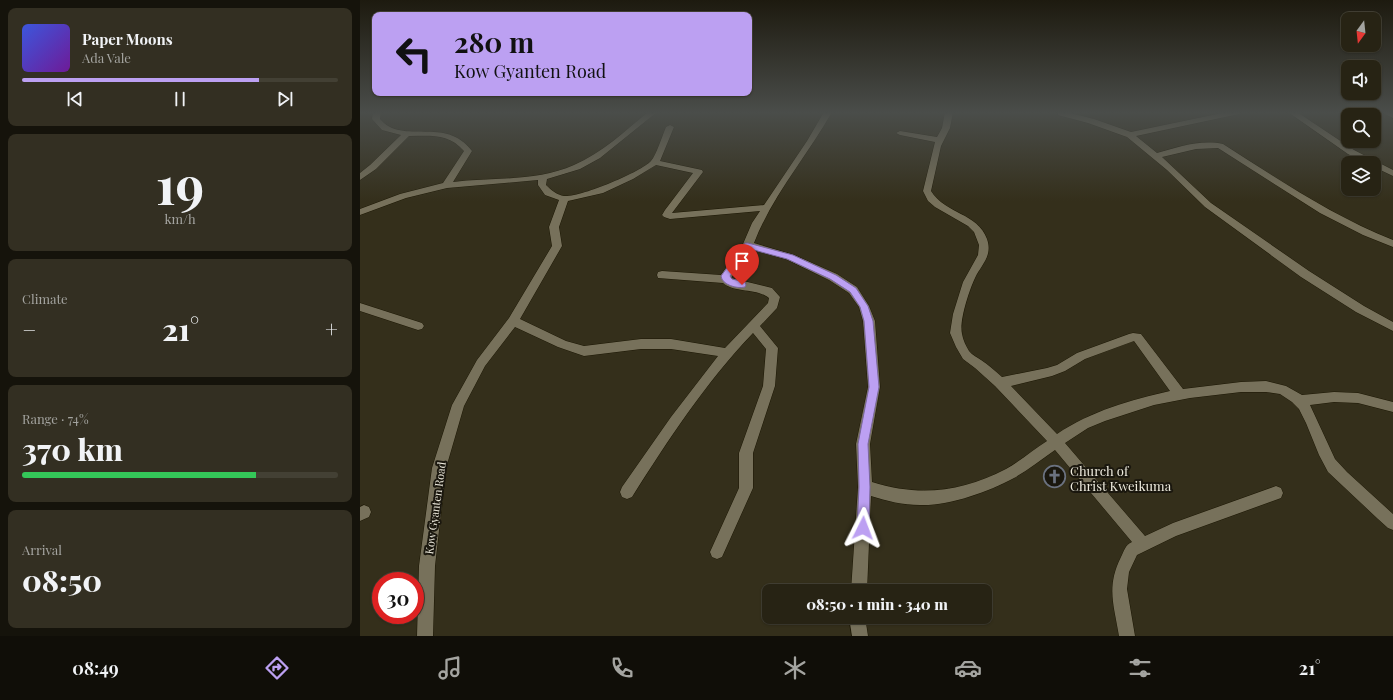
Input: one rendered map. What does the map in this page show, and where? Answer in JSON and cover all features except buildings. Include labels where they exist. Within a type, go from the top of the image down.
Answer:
[{"type":"street","points":[[360,177],[373,167],[398,142]]},
{"type":"street","points":[[446,185],[468,151],[462,142]]},
{"type":"street","points":[[362,210],[446,185],[543,177],[576,168],[599,156],[617,142]]},
{"type":"street","points":[[543,177],[542,185],[548,193],[564,200],[600,191],[630,177],[654,162],[663,142]]},
{"type":"street","points":[[726,280],[726,276],[748,245],[757,223],[766,208],[810,142]]},
{"type":"street","points":[[939,142],[927,191],[941,207],[964,218],[974,226],[982,238],[984,253],[970,278],[957,321],[956,334],[966,356],[975,361],[1000,383],[1091,481],[1143,545]]},
{"type":"street","points":[[1138,142],[1208,206],[1305,274],[1360,309],[1393,327]]},
{"type":"street","points":[[1336,142],[1359,156]]},
{"type":"street","points":[[1154,156],[1210,145],[1220,146],[1323,212],[1366,233],[1393,244]]},
{"type":"street","points":[[654,162],[699,172],[667,215],[670,216],[766,208]]},
{"type":"street","points":[[1381,167],[1393,173]]},
{"type":"street","name":"Kow Gyanten Road","points":[[425,636],[427,566],[439,468],[458,405],[481,364],[512,321],[557,246],[558,239],[554,228],[558,212],[564,200]]},
{"type":"street","points":[[748,245],[790,257],[833,277],[853,290],[864,306],[869,321],[874,387],[863,444],[865,487],[859,584]]},
{"type":"street","points":[[627,492],[652,453],[687,404],[727,353],[773,305],[775,297],[768,291],[726,280],[662,275]]},
{"type":"street","points":[[360,307],[418,326]]},
{"type":"street","points":[[512,321],[562,344],[584,351],[641,344],[671,344],[727,353]]},
{"type":"street","points":[[717,552],[746,488],[746,453],[769,386],[772,348],[752,326]]},
{"type":"street","points":[[1000,383],[1048,373],[1061,368],[1081,356],[1133,336],[1137,337],[1180,395]]},
{"type":"street","points":[[865,487],[903,498],[930,499],[950,496],[987,483],[1013,471],[1084,424],[1123,409],[1180,395],[1240,388],[1272,388],[1287,391],[1300,401],[1307,409],[1328,460],[1339,474],[1393,523]]},
{"type":"street","points":[[1300,401],[1334,397],[1358,398],[1393,408]]},
{"type":"street","points":[[1127,636],[1119,589],[1122,571],[1132,550],[1173,530],[1276,493]]},
{"type":"street","points":[[858,624],[860,636]]},
{"type":"place","name":"Church of Christ Kweikuma","points":[[1055,477]]},
{"type":"route","points":[[742,285],[729,282],[726,280],[726,276],[748,245],[790,257],[833,277],[853,290],[864,306],[869,321],[874,387],[863,444],[865,487],[863,528]]}]
